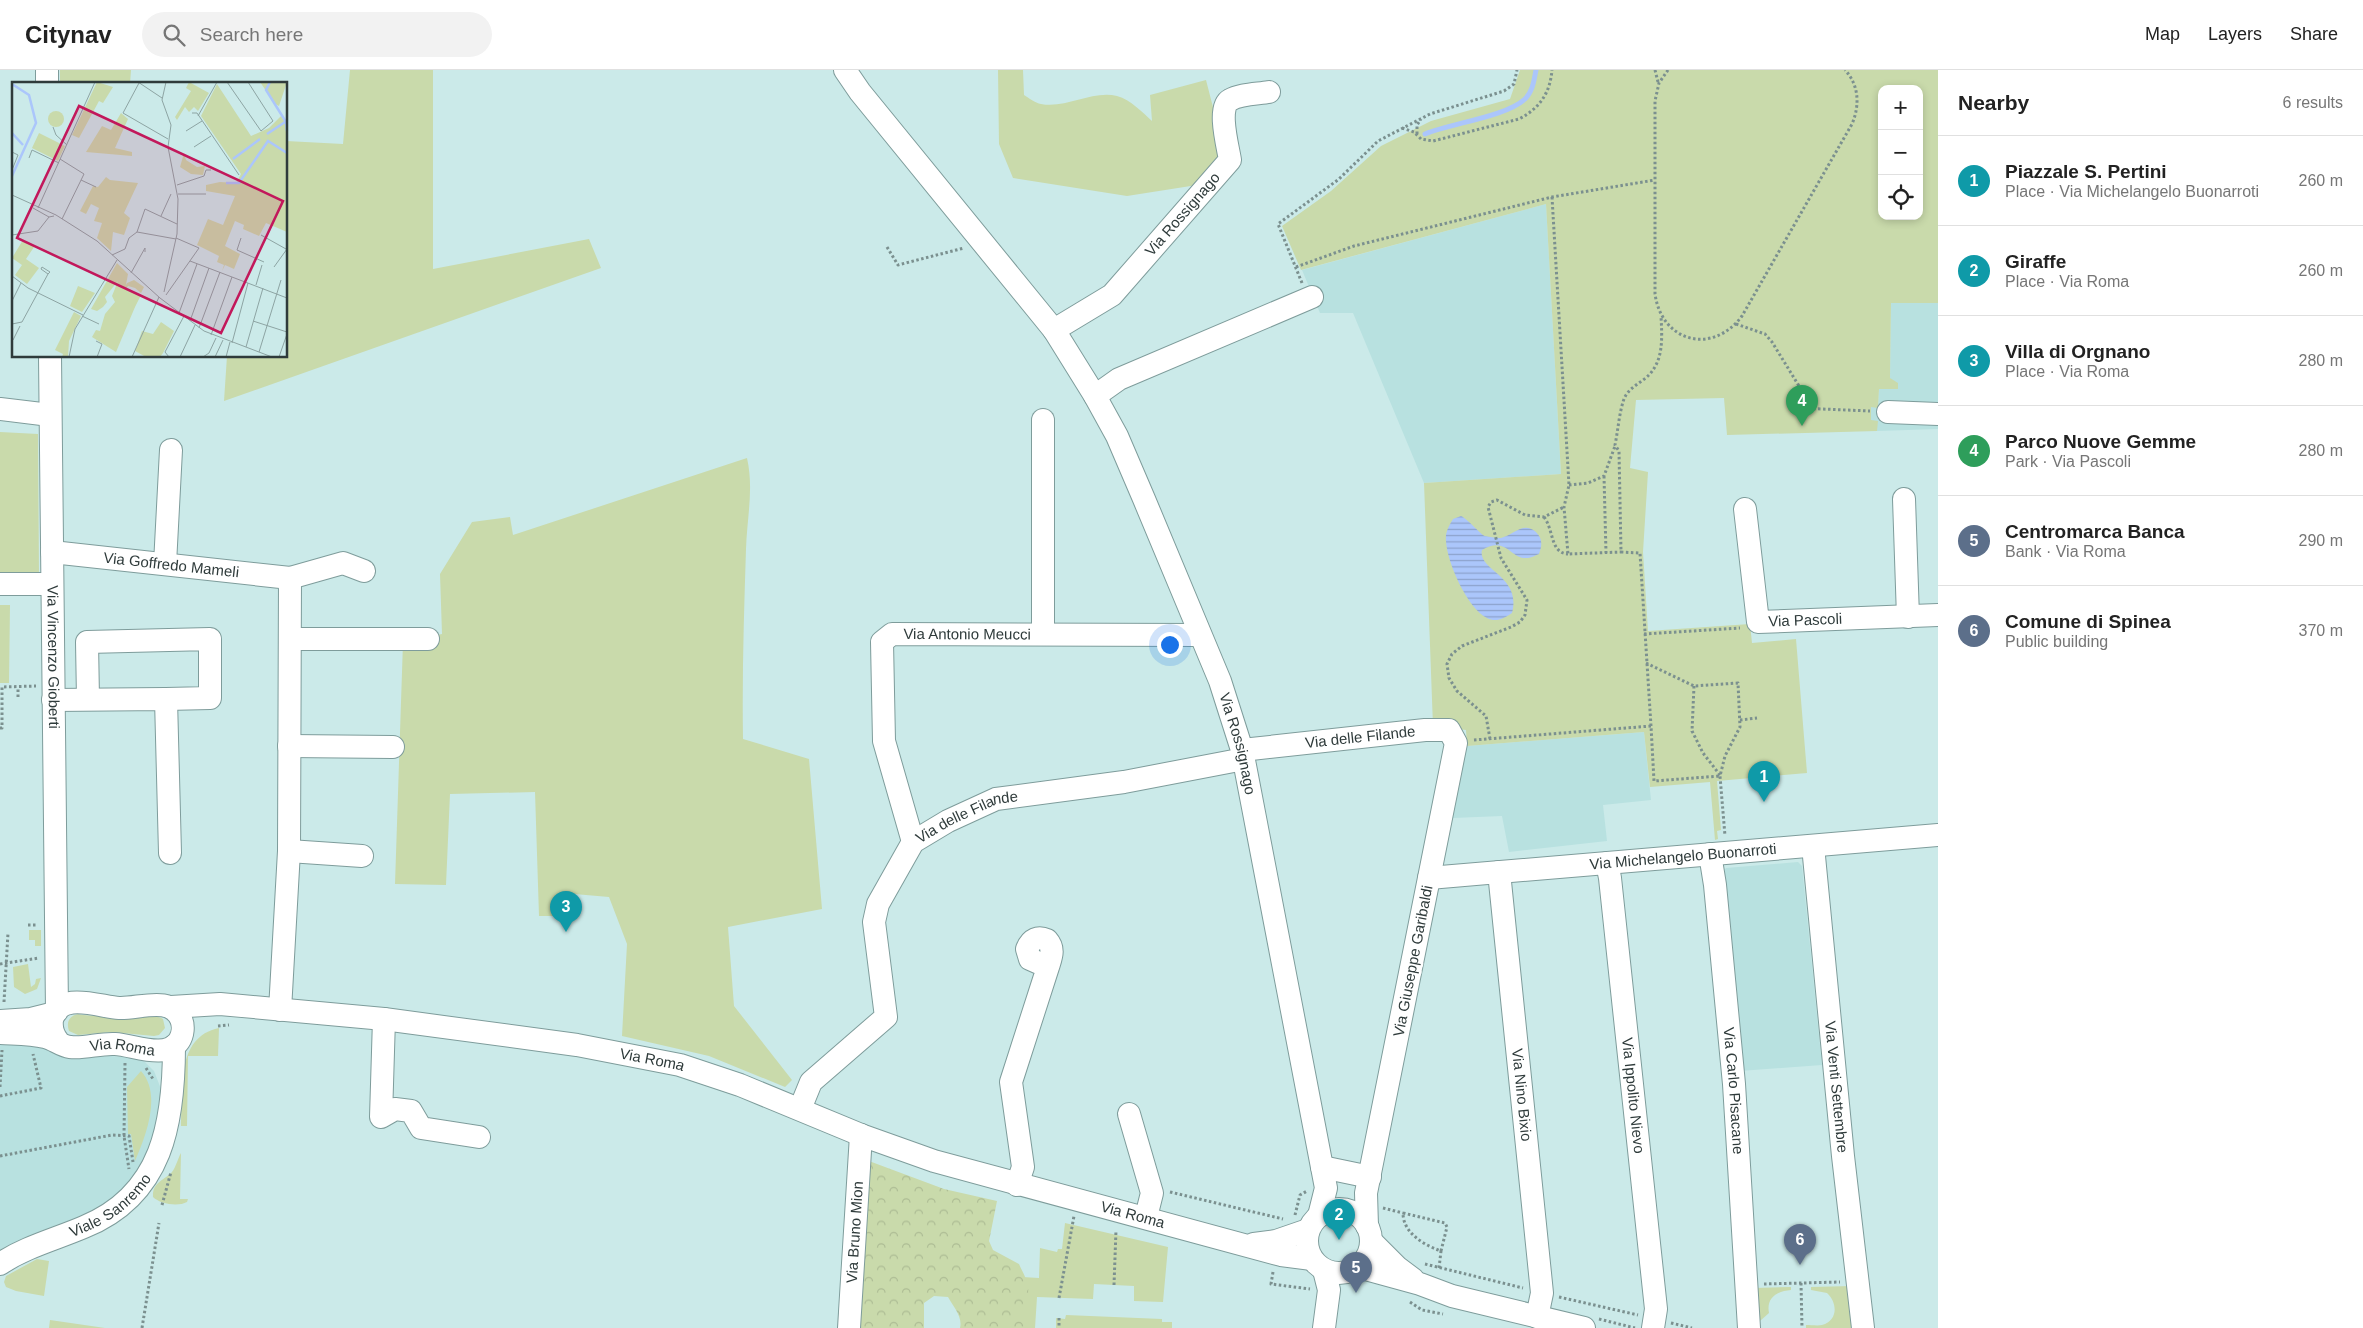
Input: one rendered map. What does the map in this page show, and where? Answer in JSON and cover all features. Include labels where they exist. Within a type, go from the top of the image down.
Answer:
[{"type":"street","name":"Via Rossignago","points":[[845,70],[860,92],[1054,330],[1095,396],[1117,436],[1226,698],[1243,754],[1319,1182],[1306,1222]]},
{"type":"street","name":"Via Rossignago","points":[[1054,330],[1112,294],[1230,160],[1223,113],[1226,104],[1231,99],[1269,92]]},
{"type":"street","points":[[1095,396],[1119,379],[1312,297]]},
{"type":"street","name":"Via Vincenzo Gioberti","points":[[50,358],[52,584],[48,693],[51,958],[56,1012]]},
{"type":"street","points":[[0,409],[50,415]]},
{"type":"street","points":[[1888,412],[1938,414]]},
{"type":"street","points":[[1042,420],[1043,634]]},
{"type":"street","points":[[165,564],[170,450]]},
{"type":"street","points":[[1904,499],[1908,617]]},
{"type":"street","name":"Via Pascoli","points":[[1745,508],[1758,622],[1938,615]]},
{"type":"street","name":"Via Goffredo Mameli","points":[[52,552],[290,578],[343,563],[364,571]]},
{"type":"street","points":[[274,1010],[289,851],[290,578]]},
{"type":"street","points":[[0,584],[52,584]]},
{"type":"street","name":"Via Antonio Meucci","points":[[913,842],[884,741],[882,642],[892,634],[1200,635]]},
{"type":"street","points":[[290,638],[428,638]]},
{"type":"street","points":[[48,693],[88,699],[210,698],[210,639],[87,642],[88,699]]},
{"type":"street","points":[[166,699],[170,854]]},
{"type":"street","name":"Via delle Filande","points":[[800,1110],[811,1082],[886,1018],[874,922],[878,904],[913,842],[948,821],[996,799],[1124,782],[1243,754],[1358,737],[1452,736]]},
{"type":"street","name":"Via Giuseppe Garibaldi","points":[[1363,1221],[1376,1196],[1452,736]]},
{"type":"street","points":[[289,746],[393,747]]},
{"type":"street","name":"Via Michelangelo Buonarroti","points":[[1429,878],[1607,863],[1717,848],[1813,846],[1938,835]]},
{"type":"street","name":"Via Venti Settembre","points":[[1813,846],[1842,1156],[1863,1328]]},
{"type":"street","name":"Via Carlo Pisacane","points":[[1717,848],[1715,885],[1734,1084],[1749,1328]]},
{"type":"street","points":[[289,851],[362,856]]},
{"type":"street","name":"Via Ippolito Nievo","points":[[1607,863],[1656,1309],[1655,1322]]},
{"type":"street","name":"Via Nino Bixio","points":[[1499,872],[1542,1293],[1538,1317]]},
{"type":"street","name":"Via Vincenzo Gioberti","points":[[51,958],[78,1002]]},
{"type":"street","points":[[1017,1185],[1023,1167],[1011,1082],[1048,967]]},
{"type":"street","points":[[1,1029],[56,1012],[66,1004],[78,1002]]},
{"type":"street","name":"Via Roma","points":[[78,1002],[122,1008],[162,1004],[171,1007],[220,1004],[384,1019],[577,1045],[680,1065],[733,1083],[861,1135],[934,1161],[1017,1185],[1248,1244],[1331,1275],[1420,1284],[1452,1296],[1584,1328]]},
{"type":"street","points":[[171,1007],[181,1020],[178,1041]]},
{"type":"street","name":"Via Roma","points":[[1,1029],[44,1037],[70,1047],[109,1044],[141,1047],[160,1052],[178,1041],[191,1028],[216,1016],[274,1010]]},
{"type":"street","points":[[56,1012],[52,1028],[58,1041]]},
{"type":"street","points":[[384,1019],[381,1117],[396,1109],[411,1111],[421,1128],[479,1137]]},
{"type":"street","name":"Viale Sanremo","points":[[0,1264],[20,1253],[97,1222],[129,1200],[138,1190],[158,1158],[168,1127],[178,1041]]},
{"type":"street","name":"Viale Sanremo","points":[[141,1047],[155,1057],[163,1068],[170,1102]]},
{"type":"street","points":[[1129,1114],[1152,1193],[1146,1218]]},
{"type":"street","name":"Via Bruno Mion","points":[[850,1328],[861,1135]]},
{"type":"street","name":"Via Rossignago","points":[[1319,1182],[1363,1221]]},
{"type":"street","points":[[1319,1182],[1376,1196]]},
{"type":"street","name":"Via Roma","points":[[1248,1244],[1276,1241],[1326,1212],[1363,1221],[1397,1267],[1420,1284]]},
{"type":"street","points":[[1331,1275],[1369,1251],[1363,1221]]},
{"type":"street","points":[[1306,1222],[1308,1249],[1331,1275],[1324,1328]]},
{"type":"path","points":[[1288,249],[1278,224],[1339,179],[1378,141],[1443,109],[1504,91],[1514,84],[1517,70]]},
{"type":"path","points":[[1402,128],[1417,134],[1421,139],[1433,140],[1519,119],[1530,113],[1545,97],[1549,88],[1552,70]]},
{"type":"path","points":[[1606,552],[1604,476],[1615,446],[1624,398],[1631,389],[1649,375],[1658,362],[1662,345],[1661,316],[1655,294],[1655,101],[1658,83],[1655,70]]},
{"type":"path","points":[[1658,83],[1668,70]]},
{"type":"path","points":[[1661,316],[1674,331],[1700,340],[1720,336],[1736,324],[1856,115],[1857,94],[1854,84],[1845,70]]},
{"type":"path","points":[[1417,134],[1417,125],[1422,118]]},
{"type":"path","points":[[1296,267],[1354,246],[1552,197],[1655,180]]},
{"type":"path","points":[[1552,197],[1569,485],[1564,507],[1568,554]]},
{"type":"path","points":[[887,247],[898,265],[967,247],[961,239]]},
{"type":"path","points":[[1736,324],[1766,334],[1772,342],[1798,386],[1798,408],[1888,412]]},
{"type":"path","points":[[1615,446],[1619,452],[1621,552]]},
{"type":"path","points":[[1569,485],[1588,483],[1604,476]]},
{"type":"path","points":[[1490,739],[1486,716],[1457,691],[1449,678],[1447,664],[1452,654],[1462,646],[1511,627],[1526,616],[1527,600],[1507,571],[1497,546],[1488,508],[1491,502],[1496,500],[1524,515],[1544,517],[1564,507]]},
{"type":"path","points":[[1544,517],[1550,524],[1554,545],[1563,553],[1640,553],[1654,781],[1720,776]]},
{"type":"path","points":[[1644,634],[1741,628]]},
{"type":"path","points":[[1646,662],[1694,686],[1738,683],[1740,727],[1725,756],[1720,776],[1717,848]]},
{"type":"path","points":[[1694,686],[1695,704],[1692,732],[1702,753],[1720,776]]},
{"type":"path","points":[[0,728],[2,728],[2,687],[18,687],[48,693]]},
{"type":"path","points":[[18,687],[18,697]]},
{"type":"path","points":[[1740,720],[1757,718]]},
{"type":"path","points":[[1452,736],[1490,739],[1650,726]]},
{"type":"path","points":[[0,1087],[1,1029],[8,933]]},
{"type":"path","points":[[0,964],[51,958]]},
{"type":"path","points":[[218,1026],[231,1025]]},
{"type":"path","points":[[0,1096],[41,1088],[33,1053]]},
{"type":"path","points":[[125,1067],[124,1136],[127,1159]]},
{"type":"path","points":[[0,1156],[112,1135],[129,1136],[134,1170],[130,1175]]},
{"type":"path","points":[[162,1205],[169,1182],[170,1171]]},
{"type":"path","points":[[1306,1222],[1300,1194],[1319,1182]]},
{"type":"path","points":[[1162,1190],[1288,1221]]},
{"type":"path","points":[[1363,1221],[1376,1196],[1404,1213],[1445,1223],[1447,1227],[1439,1268]]},
{"type":"path","points":[[1404,1213],[1406,1226],[1412,1233],[1432,1248],[1442,1251]]},
{"type":"path","points":[[1059,1298],[1074,1215]]},
{"type":"path","points":[[142,1328],[159,1223]]},
{"type":"path","points":[[1114,1285],[1116,1226]]},
{"type":"path","points":[[1418,1259],[1439,1268],[1527,1289]]},
{"type":"path","points":[[1274,1267],[1271,1284],[1331,1275]]},
{"type":"path","points":[[1746,1284],[1843,1282]]},
{"type":"path","points":[[1801,1283],[1802,1328]]},
{"type":"path","points":[[1551,1295],[1655,1322],[1692,1328]]},
{"type":"path","points":[[1405,1300],[1422,1310],[1448,1316]]},
{"type":"path","points":[[1059,1318],[1059,1328]]},
{"type":"shaded area","points":[[1546,204],[1561,474],[1424,483],[1353,313],[1320,313],[1302,270]]},
{"type":"shaded area","points":[[1891,303],[1938,303],[1938,429],[1877,431],[1877,421],[1871,421],[1871,407],[1878,407],[1879,389],[1897,389],[1890,378]]},
{"type":"shaded area","points":[[1644,732],[1651,800],[1603,805],[1607,841],[1509,852],[1502,816],[1453,818],[1467,746]]},
{"type":"shaded area","points":[[1798,862],[1802,866],[1822,1065],[1740,1071],[1720,875],[1726,868]]},
{"type":"shaded area","points":[[0,1041],[31,1041],[71,1059],[110,1056],[141,1058],[154,1071],[161,1089],[158,1130],[134,1180],[102,1208],[0,1253]]},
{"type":"green space","points":[[60,70],[131,70],[130,82],[60,82]]},
{"type":"green space","points":[[350,70],[433,70],[433,269],[589,239],[601,268],[224,401],[227,358],[288,358],[288,141],[343,144]]},
{"type":"green space","points":[[998,70],[1023,70],[1024,95],[1034,102],[1050,105],[1098,95],[1117,96],[1132,103],[1152,121],[1150,95],[1206,80],[1226,158],[1197,185],[1127,196],[1013,178],[999,144]]},
{"type":"green space","points":[[1520,70],[1938,70],[1938,303],[1891,303],[1890,378],[1898,383],[1898,389],[1879,389],[1878,408],[1871,407],[1871,420],[1878,421],[1877,431],[1727,435],[1724,398],[1636,400],[1630,468],[1648,472],[1643,552],[1648,631],[1750,624],[1752,643],[1796,639],[1807,773],[1717,781],[1721,830],[1717,831],[1718,839],[1715,840],[1710,782],[1650,787],[1644,732],[1467,746],[1466,730],[1433,726],[1424,483],[1561,474],[1546,204],[1301,270],[1282,226],[1331,191],[1381,146],[1431,121],[1510,99]]},
{"type":"green space","points":[[0,432],[38,434],[39,575],[0,574]]},
{"type":"green space","points":[[747,458],[750,492],[745,596],[743,739],[809,759],[822,909],[728,927],[734,1006],[792,1080],[785,1087],[709,1056],[622,1036],[627,944],[609,897],[563,893],[566,916],[539,916],[535,792],[450,794],[446,885],[395,884],[403,642],[442,634],[440,574],[472,522],[510,517],[513,535]]},
{"type":"green space","points":[[0,605],[10,605],[9,683],[0,683]]},
{"type":"green space","points":[[29,930],[41,930],[41,946],[35,946],[35,940],[29,940]]},
{"type":"green space","points":[[28,964],[31,987],[35,984],[36,979],[41,978],[37,989],[25,994],[14,987],[13,967]]},
{"type":"green space","points":[[78,1014],[158,1017],[163,1019],[165,1028],[159,1035],[154,1036],[112,1032],[78,1035],[69,1031],[68,1025],[70,1018]]},
{"type":"green space","points":[[219,1028],[218,1056],[188,1056],[187,1126],[181,1126],[182,1082],[188,1054],[195,1042],[205,1033]]},
{"type":"green space","points":[[141,1071],[147,1080],[151,1103],[144,1140],[135,1161],[131,1134],[128,1134],[127,1087]]},
{"type":"green space","points":[[181,1153],[180,1199],[188,1199],[187,1202],[183,1204],[164,1203],[153,1197],[153,1192],[157,1185],[175,1168]]},
{"type":"green space","points":[[869,1161],[944,1189],[997,1201],[989,1241],[993,1250],[1019,1264],[1027,1281],[1028,1298],[1025,1323],[1027,1328],[960,1328],[959,1316],[948,1297],[934,1296],[924,1303],[924,1328],[855,1328]]},
{"type":"green space","points":[[1065,1223],[1168,1247],[1163,1302],[1134,1301],[1134,1286],[1094,1284],[1093,1299],[1037,1297],[1035,1328],[1019,1328],[1022,1277],[1039,1278],[1040,1248],[1057,1252],[1058,1249],[1062,1249]]},
{"type":"green space","points":[[37,1259],[49,1261],[44,1296],[16,1291],[6,1287],[4,1282],[6,1276]]},
{"type":"green space","points":[[1852,1286],[1857,1328],[1806,1328],[1806,1325],[1828,1323],[1835,1310],[1833,1301],[1827,1293],[1811,1290],[1811,1287]]},
{"type":"green space","points":[[1791,1287],[1791,1290],[1781,1292],[1771,1299],[1769,1313],[1760,1321],[1755,1288]]},
{"type":"green space","points":[[1066,1315],[1162,1319],[1162,1322],[1172,1322],[1172,1328],[1056,1328],[1056,1318],[1065,1319]]},
{"type":"green space","points":[[50,1320],[105,1328],[49,1328]]},
{"type":"water","points":[[1461,516],[1485,536],[1501,538],[1527,528],[1536,532],[1540,537],[1539,554],[1529,558],[1522,558],[1503,546],[1490,546],[1482,550],[1482,557],[1486,563],[1506,582],[1511,590],[1513,600],[1512,613],[1503,618],[1497,620],[1490,619],[1480,613],[1472,605],[1454,572],[1447,550],[1446,535],[1453,519]]},
{"type":"waterway","points":[[1425,134],[1505,111],[1516,105],[1525,99],[1530,92],[1536,70]]},
{"type":"place","name":"Parco Nuove Gemme","points":[[1802,426]]},
{"type":"place","name":"Piazzale S. Pertini","points":[[1764,802]]},
{"type":"place","name":"Villa di Orgnano","points":[[566,932]]},
{"type":"place","name":"Giraffe","points":[[1339,1240]]},
{"type":"place","name":"Comune di Spinea","points":[[1800,1265]]},
{"type":"place","name":"Centromarca Banca","points":[[1356,1293]]}]
